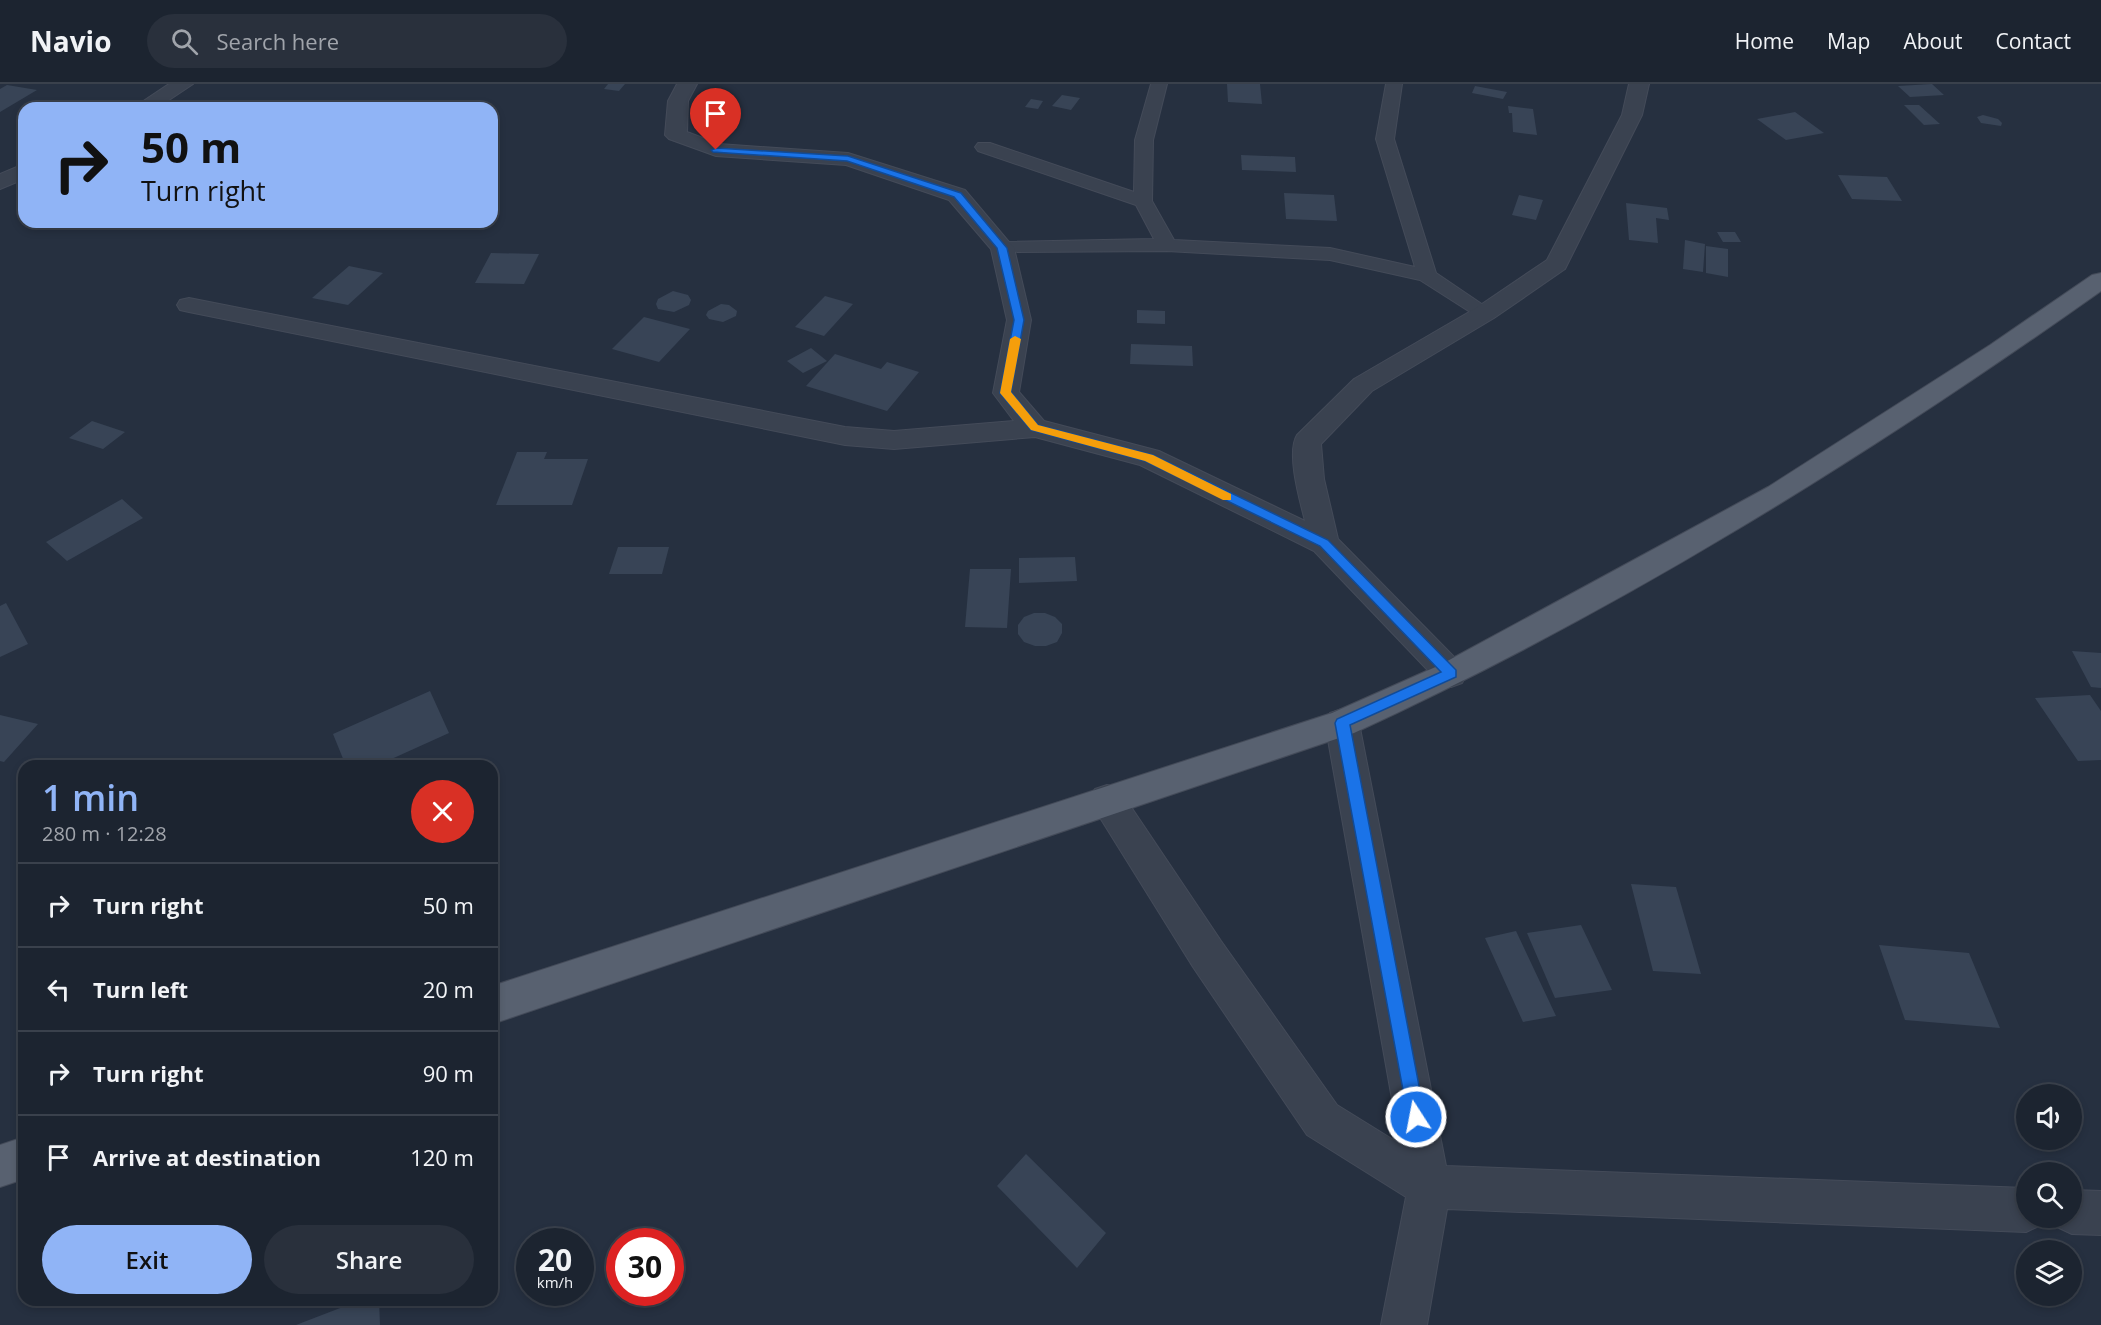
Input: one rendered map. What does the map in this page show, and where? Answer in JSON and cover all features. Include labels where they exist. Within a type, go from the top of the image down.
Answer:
[{"type":"main road","points":[[498,1003],[1342,723],[1451,674],[1778,494],[1999,351],[2101,280]]},
{"type":"main road","points":[[0,1166],[18,1160]]},
{"type":"street","points":[[153,102],[183,84]]},
{"type":"street","points":[[687,84],[678,101],[676,135],[716,150],[848,159],[957,195],[1002,248],[1019,320],[1005,393],[1035,428]]},
{"type":"street","points":[[1324,543],[1310,479],[1307,442],[1363,385],[1485,313],[1557,264],[1632,115],[1639,84]]},
{"type":"street","points":[[0,182],[18,174]]},
{"type":"street","points":[[189,306],[845,436],[894,440],[1035,428],[1149,458],[1324,543],[1451,674]]},
{"type":"street","points":[[1342,723],[1429,1186],[1404,1325]]},
{"type":"street","points":[[1107,800],[1207,954],[1322,1120],[1429,1186],[2016,1210]]},
{"type":"street","points":[[2082,1212],[2101,1213]]},
{"type":"lane","points":[[1159,84],[1144,140],[1143,201],[1167,246]]},
{"type":"lane","points":[[1394,84],[1385,139],[1427,276]]},
{"type":"lane","points":[[1631,84],[1639,84]]},
{"type":"lane","points":[[984,147],[1143,201]]},
{"type":"lane","points":[[1002,248],[1167,246],[1330,254],[1427,276],[1485,313]]},
{"type":"building","points":[[608,84],[625,84],[619,91],[604,89]]},
{"type":"building","points":[[1227,84],[1260,84],[1262,104],[1228,102]]},
{"type":"building","points":[[1932,84],[1944,95],[1910,97],[1898,86]]},
{"type":"building","points":[[7,85],[37,90],[0,112],[0,89]]},
{"type":"building","points":[[1475,86],[1507,92],[1503,99],[1472,93]]},
{"type":"building","points":[[1062,95],[1080,98],[1071,110],[1052,106]]},
{"type":"building","points":[[1031,99],[1043,101],[1038,109],[1025,107]]},
{"type":"building","points":[[1904,105],[1919,105],[1940,124],[1924,125]]},
{"type":"building","points":[[1508,106],[1533,109],[1537,135],[1513,132],[1512,113],[1509,113]]},
{"type":"building","points":[[1795,112],[1824,133],[1786,140],[1757,119]]},
{"type":"building","points":[[1983,115],[1998,119],[2002,123],[2001,126],[1981,123],[1977,117]]},
{"type":"building","points":[[1241,155],[1295,157],[1296,172],[1242,170]]},
{"type":"building","points":[[1838,175],[1887,177],[1902,201],[1852,199]]},
{"type":"building","points":[[1284,193],[1334,195],[1337,221],[1286,219]]},
{"type":"building","points":[[1519,195],[1543,200],[1536,220],[1512,215]]},
{"type":"building","points":[[1626,203],[1667,208],[1669,220],[1656,218],[1658,243],[1629,240]]},
{"type":"building","points":[[1717,232],[1735,232],[1741,242],[1723,242]]},
{"type":"building","points":[[1685,240],[1705,244],[1703,272],[1683,269]]},
{"type":"building","points":[[1706,246],[1728,249],[1728,277],[1706,273]]},
{"type":"building","points":[[491,253],[539,254],[524,284],[475,283]]},
{"type":"building","points":[[349,266],[383,273],[348,305],[312,298]]},
{"type":"building","points":[[673,291],[688,295],[691,300],[689,305],[674,312],[658,309],[656,304],[658,299]]},
{"type":"building","points":[[825,296],[853,304],[824,336],[795,327]]},
{"type":"building","points":[[721,304],[729,305],[737,311],[736,316],[723,322],[709,319],[706,315],[708,311]]},
{"type":"building","points":[[1137,310],[1165,311],[1165,324],[1137,323]]},
{"type":"building","points":[[644,317],[690,329],[659,362],[612,349]]},
{"type":"building","points":[[1131,344],[1192,346],[1193,366],[1130,364]]},
{"type":"building","points":[[811,348],[827,361],[803,373],[787,361]]},
{"type":"building","points":[[835,354],[881,369],[887,362],[919,372],[887,411],[806,386]]},
{"type":"building","points":[[92,421],[125,432],[103,449],[69,438]]},
{"type":"building","points":[[517,452],[547,452],[544,459],[588,459],[572,505],[496,505]]},
{"type":"building","points":[[122,499],[143,518],[67,561],[46,542]]},
{"type":"building","points":[[618,547],[669,547],[662,574],[609,574]]},
{"type":"building","points":[[1075,557],[1077,581],[1019,583],[1019,558]]},
{"type":"building","points":[[970,569],[1011,569],[1007,628],[965,627]]},
{"type":"building","points":[[6,603],[28,644],[0,657],[0,606]]},
{"type":"building","points":[[1034,613],[1045,613],[1055,617],[1062,624],[1062,633],[1057,642],[1046,646],[1035,646],[1024,642],[1018,634],[1018,625],[1024,617]]},
{"type":"building","points":[[2072,651],[2101,653],[2101,688],[2091,687]]},
{"type":"building","points":[[430,691],[449,733],[389,760],[344,760],[333,734]]},
{"type":"building","points":[[2090,695],[2101,711],[2101,760],[2078,761],[2035,698]]},
{"type":"building","points":[[0,715],[38,724],[4,762],[0,761]]},
{"type":"building","points":[[1631,884],[1676,887],[1701,974],[1653,971]]},
{"type":"building","points":[[1581,925],[1612,990],[1555,998],[1527,933]]},
{"type":"building","points":[[1516,931],[1556,1016],[1523,1022],[1485,938]]},
{"type":"building","points":[[1879,945],[1969,953],[2000,1028],[1905,1020]]},
{"type":"building","points":[[1026,1154],[1106,1233],[1077,1268],[997,1186]]},
{"type":"building","points":[[345,1306],[379,1306],[380,1325],[296,1325]]},
{"type":"slow traffic","points":[[1015,339],[1005,393],[1035,428],[1149,458],[1227,497]]},
{"type":"route","points":[[716,150],[848,159],[957,195],[1002,248],[1019,320],[1005,393],[1035,428],[1149,458],[1324,543],[1451,674],[1342,723],[1416,1117]]}]
